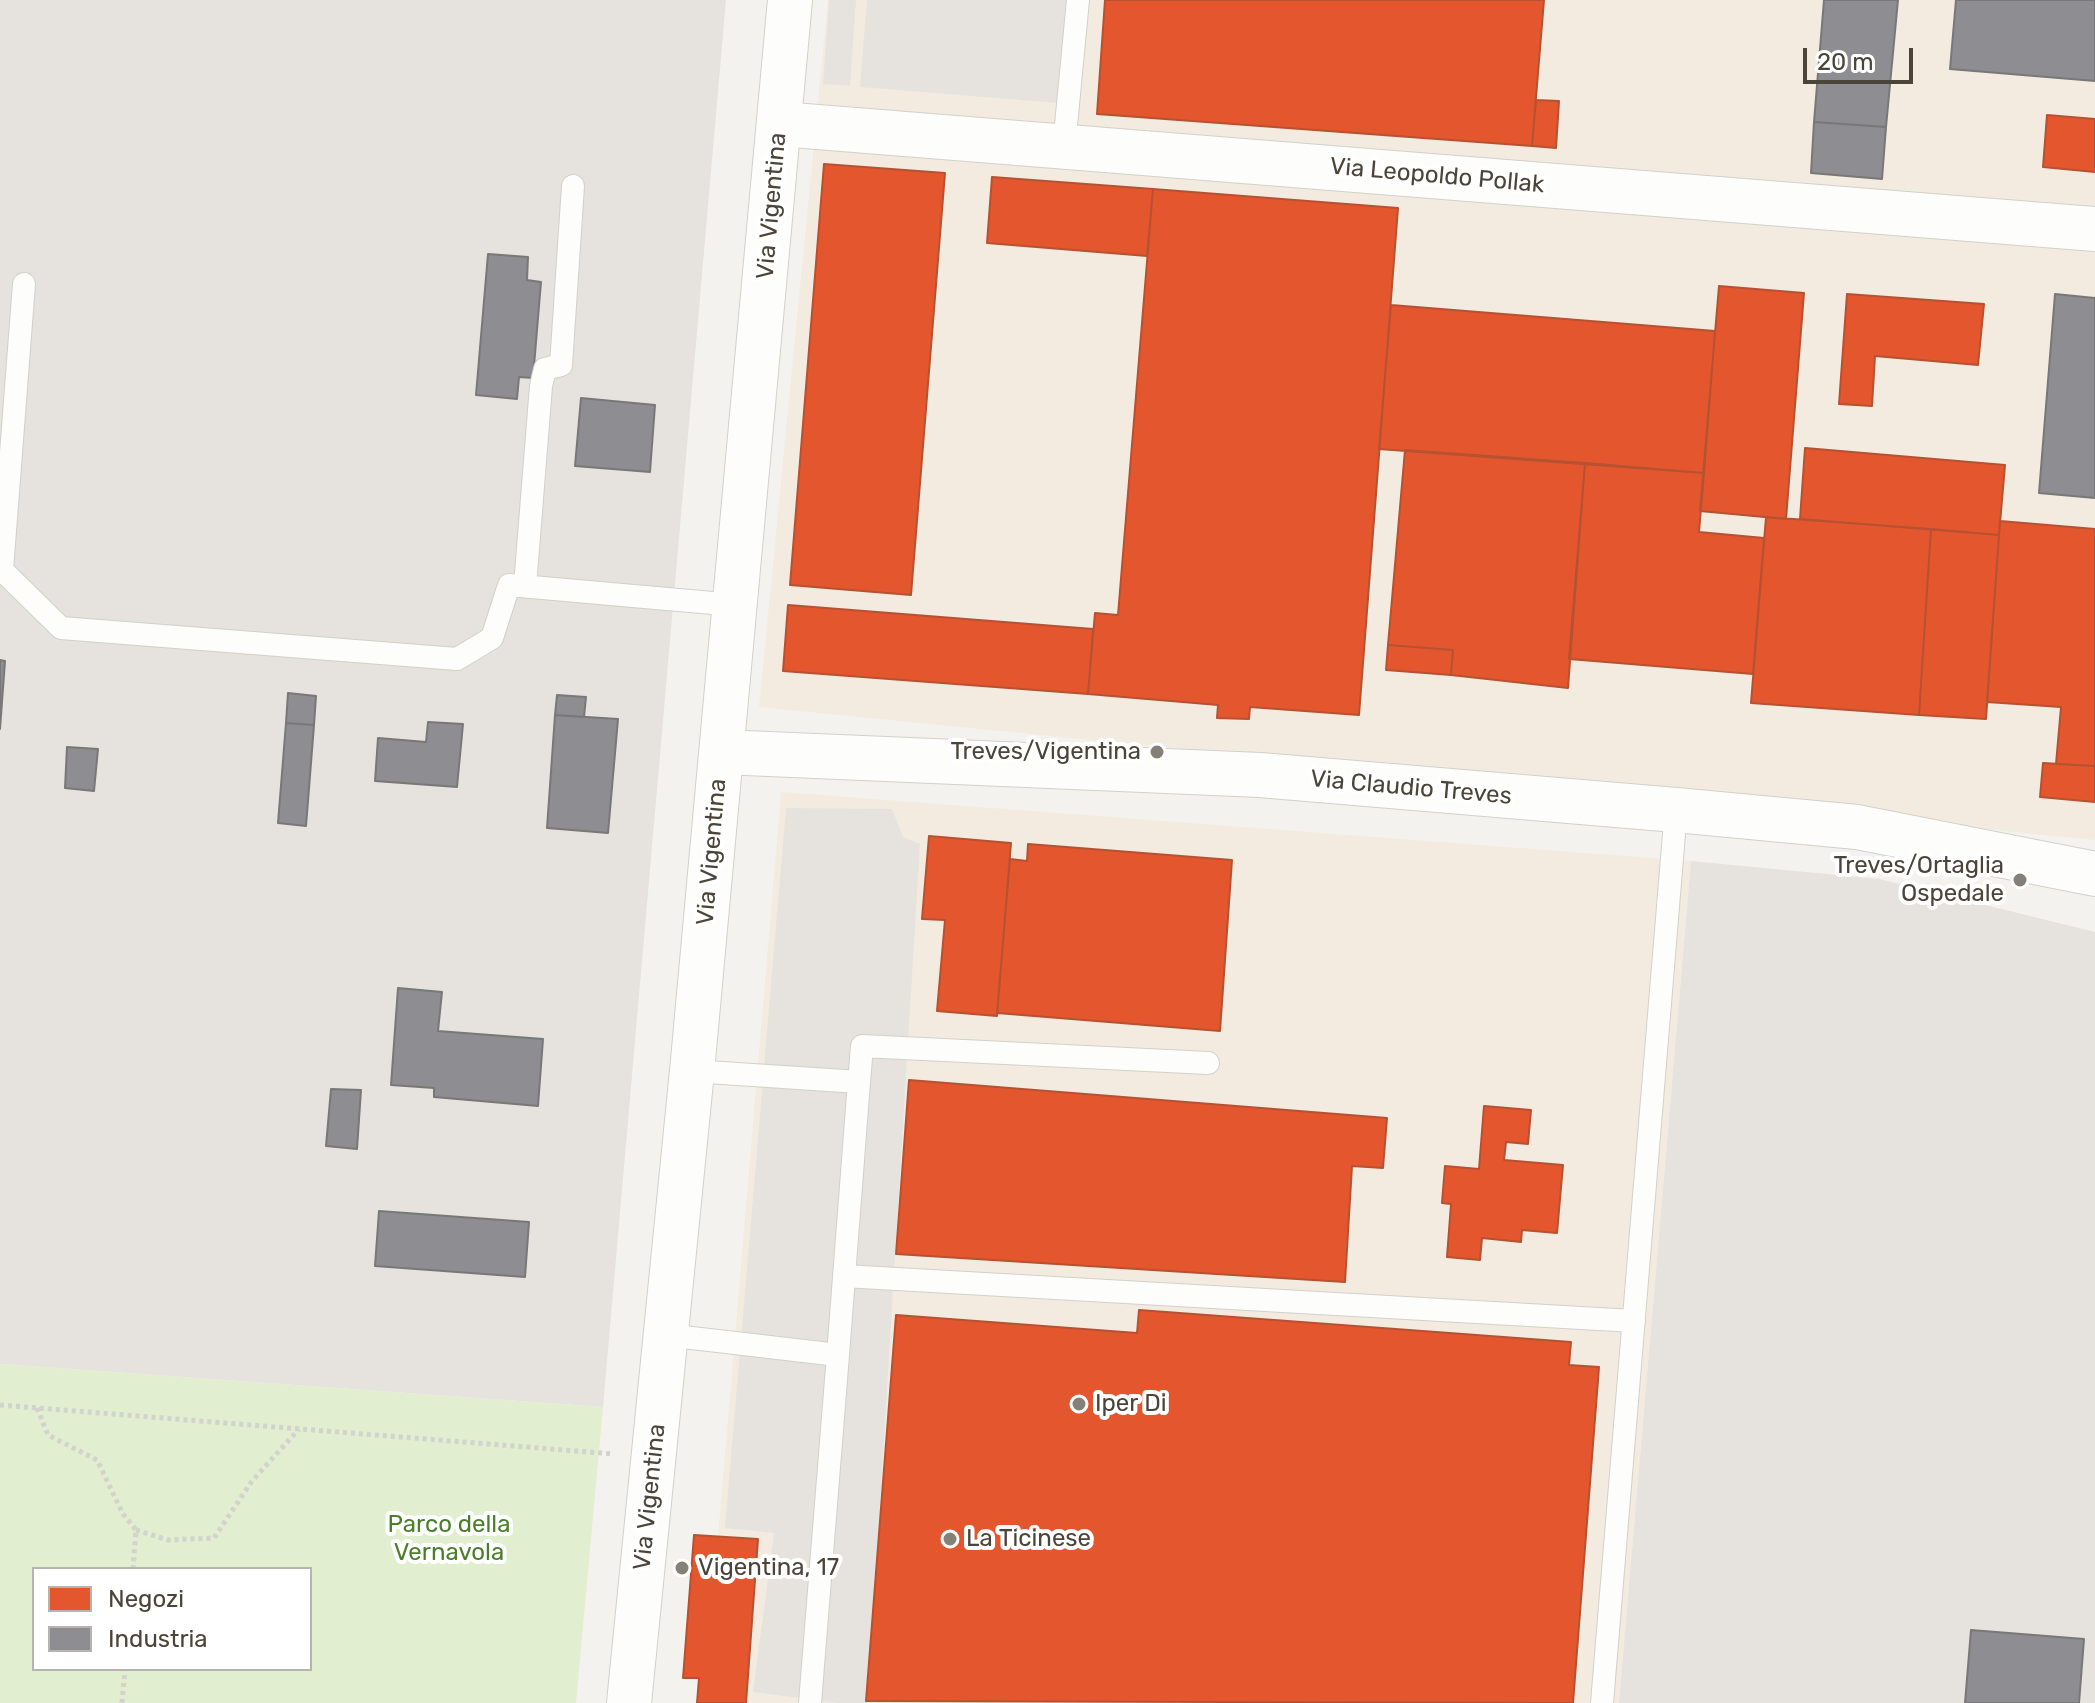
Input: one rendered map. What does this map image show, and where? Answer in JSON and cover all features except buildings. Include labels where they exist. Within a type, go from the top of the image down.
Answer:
[{"type":"street","name":"Via Vigentina","points":[[629,1703],[692,1071],[790,0]]},
{"type":"street","name":"Via Leopoldo Pollak","points":[[780,124],[2095,229]]},
{"type":"street","name":"Via Claudio Treves","points":[[722,752],[1260,775],[1676,810],[1857,827],[2095,874]]},
{"type":"lane","points":[[1064,146],[1078,0]]},
{"type":"lane","points":[[525,586],[541,386],[545,369],[561,365],[573,186]]},
{"type":"lane","points":[[24,284],[2,570],[61,628],[457,659],[492,638],[509,585],[735,605]]},
{"type":"lane","points":[[1602,1703],[1676,810]]},
{"type":"lane","points":[[810,1703],[862,1046],[1208,1063]]},
{"type":"lane","points":[[692,1071],[859,1082]]},
{"type":"lane","points":[[844,1276],[1634,1321]]},
{"type":"lane","points":[[666,1335],[838,1355]]},
{"type":"path","points":[[0,1405],[619,1454]]},
{"type":"path","points":[[37,1408],[48,1435],[97,1460],[123,1514],[136,1530],[168,1540],[214,1538],[252,1481],[299,1429]]},
{"type":"path","points":[[133,1567],[136,1530]]},
{"type":"path","points":[[122,1703],[125,1671]]},
{"type":"shaded area","points":[[0,0],[726,0],[603,1407],[0,1364]]},
{"type":"shaded area","points":[[828,0],[2095,0],[2095,840],[759,707]]},
{"type":"shaded area","points":[[829,0],[856,0],[850,86],[823,84]]},
{"type":"shaded area","points":[[867,0],[1066,0],[1058,103],[860,87]]},
{"type":"shaded area","points":[[781,792],[1691,861],[1619,1703],[704,1703]]},
{"type":"shaded area","points":[[786,808],[892,809],[903,837],[920,844],[868,1703],[838,1703],[753,1692],[774,1533],[725,1528]]},
{"type":"shaded area","points":[[1691,861],[1879,879],[2095,932],[2095,1703],[1619,1703]]},
{"type":"green space","name":"Parco della Vernavola","points":[[0,1364],[603,1407],[576,1703],[0,1703]]},
{"type":"place","name":"Treves/Vigentina","points":[[1157,752]]},
{"type":"place","name":"Treves/Ortaglia Ospedale","points":[[2020,880]]},
{"type":"place","name":"Iper Di","points":[[1079,1404]]},
{"type":"place","name":"La Ticinese","points":[[950,1539]]},
{"type":"place","name":"Vigentina, 17","points":[[682,1568]]}]
